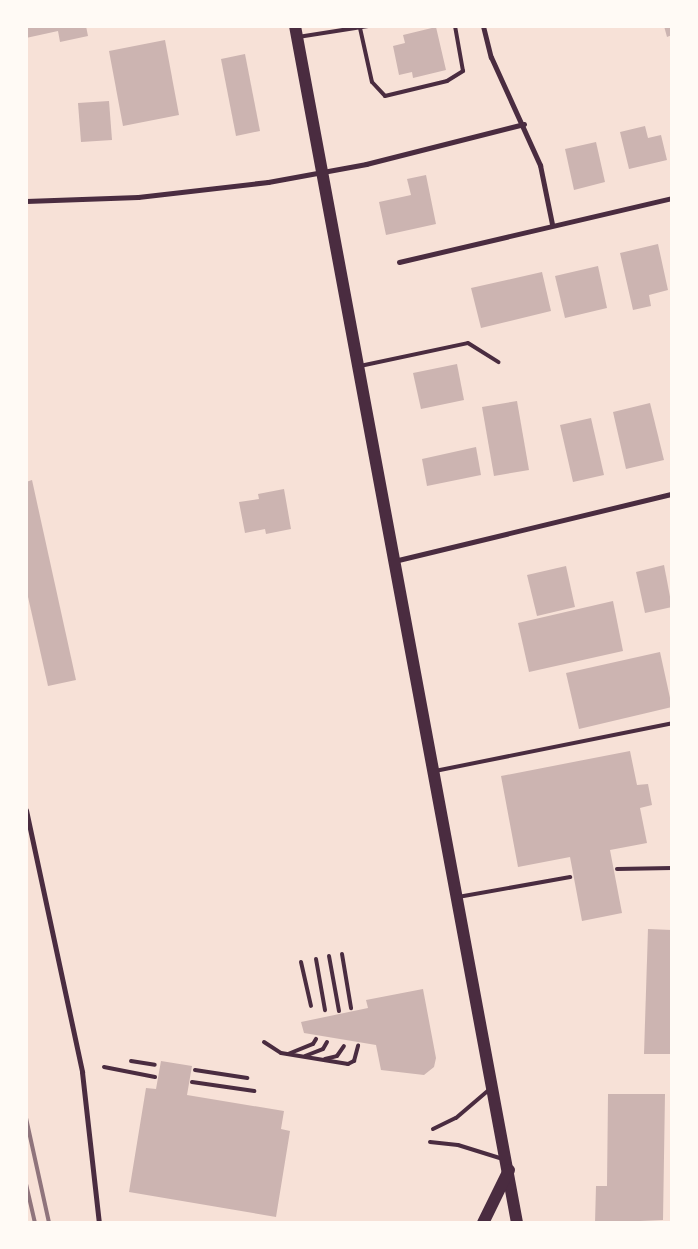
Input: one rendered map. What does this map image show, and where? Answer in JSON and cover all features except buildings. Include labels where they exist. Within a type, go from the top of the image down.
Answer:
[{"type":"main road","points":[[296,32],[458,897],[491,1088],[508,1165],[518,1223]]},
{"type":"main road","points":[[483,1223],[508,1165]]},
{"type":"street","points":[[483,26],[491,57],[524,124],[540,165],[552,224]]},
{"type":"street","points":[[26,201],[138,197],[268,182],[366,164],[524,124]]},
{"type":"street","points":[[399,262],[552,224],[672,198]]},
{"type":"street","points":[[394,561],[672,494]]},
{"type":"street","points":[[26,810],[82,1072],[99,1223]]},
{"type":"lane","points":[[296,32],[368,26]]},
{"type":"lane","points":[[360,28],[372,82],[385,96],[447,81],[463,71],[455,26]]},
{"type":"lane","points":[[358,366],[468,343],[499,362]]},
{"type":"lane","points":[[434,771],[672,722]]},
{"type":"lane","points":[[617,870],[672,868]]},
{"type":"lane","points":[[458,897],[570,878]]},
{"type":"lane","points":[[342,954],[351,1008]]},
{"type":"lane","points":[[330,956],[339,1011]]},
{"type":"lane","points":[[316,959],[325,1010]]},
{"type":"lane","points":[[301,962],[311,1006]]},
{"type":"lane","points":[[288,1054],[313,1044],[316,1039]]},
{"type":"lane","points":[[264,1042],[269,1048],[288,1054],[348,1064],[354,1061],[358,1046]]},
{"type":"lane","points":[[304,1057],[323,1049],[327,1042]]},
{"type":"lane","points":[[322,1059],[337,1056],[344,1046]]},
{"type":"lane","points":[[131,1061],[155,1064]]},
{"type":"lane","points":[[104,1067],[155,1077]]},
{"type":"lane","points":[[195,1070],[247,1078]]},
{"type":"lane","points":[[192,1082],[254,1091]]},
{"type":"lane","points":[[433,1128],[456,1118],[491,1088]]},
{"type":"lane","points":[[430,1142],[458,1144],[508,1165]]},
{"type":"railway","points":[[26,1118],[49,1223]]},
{"type":"railway","points":[[26,1184],[35,1223]]}]
